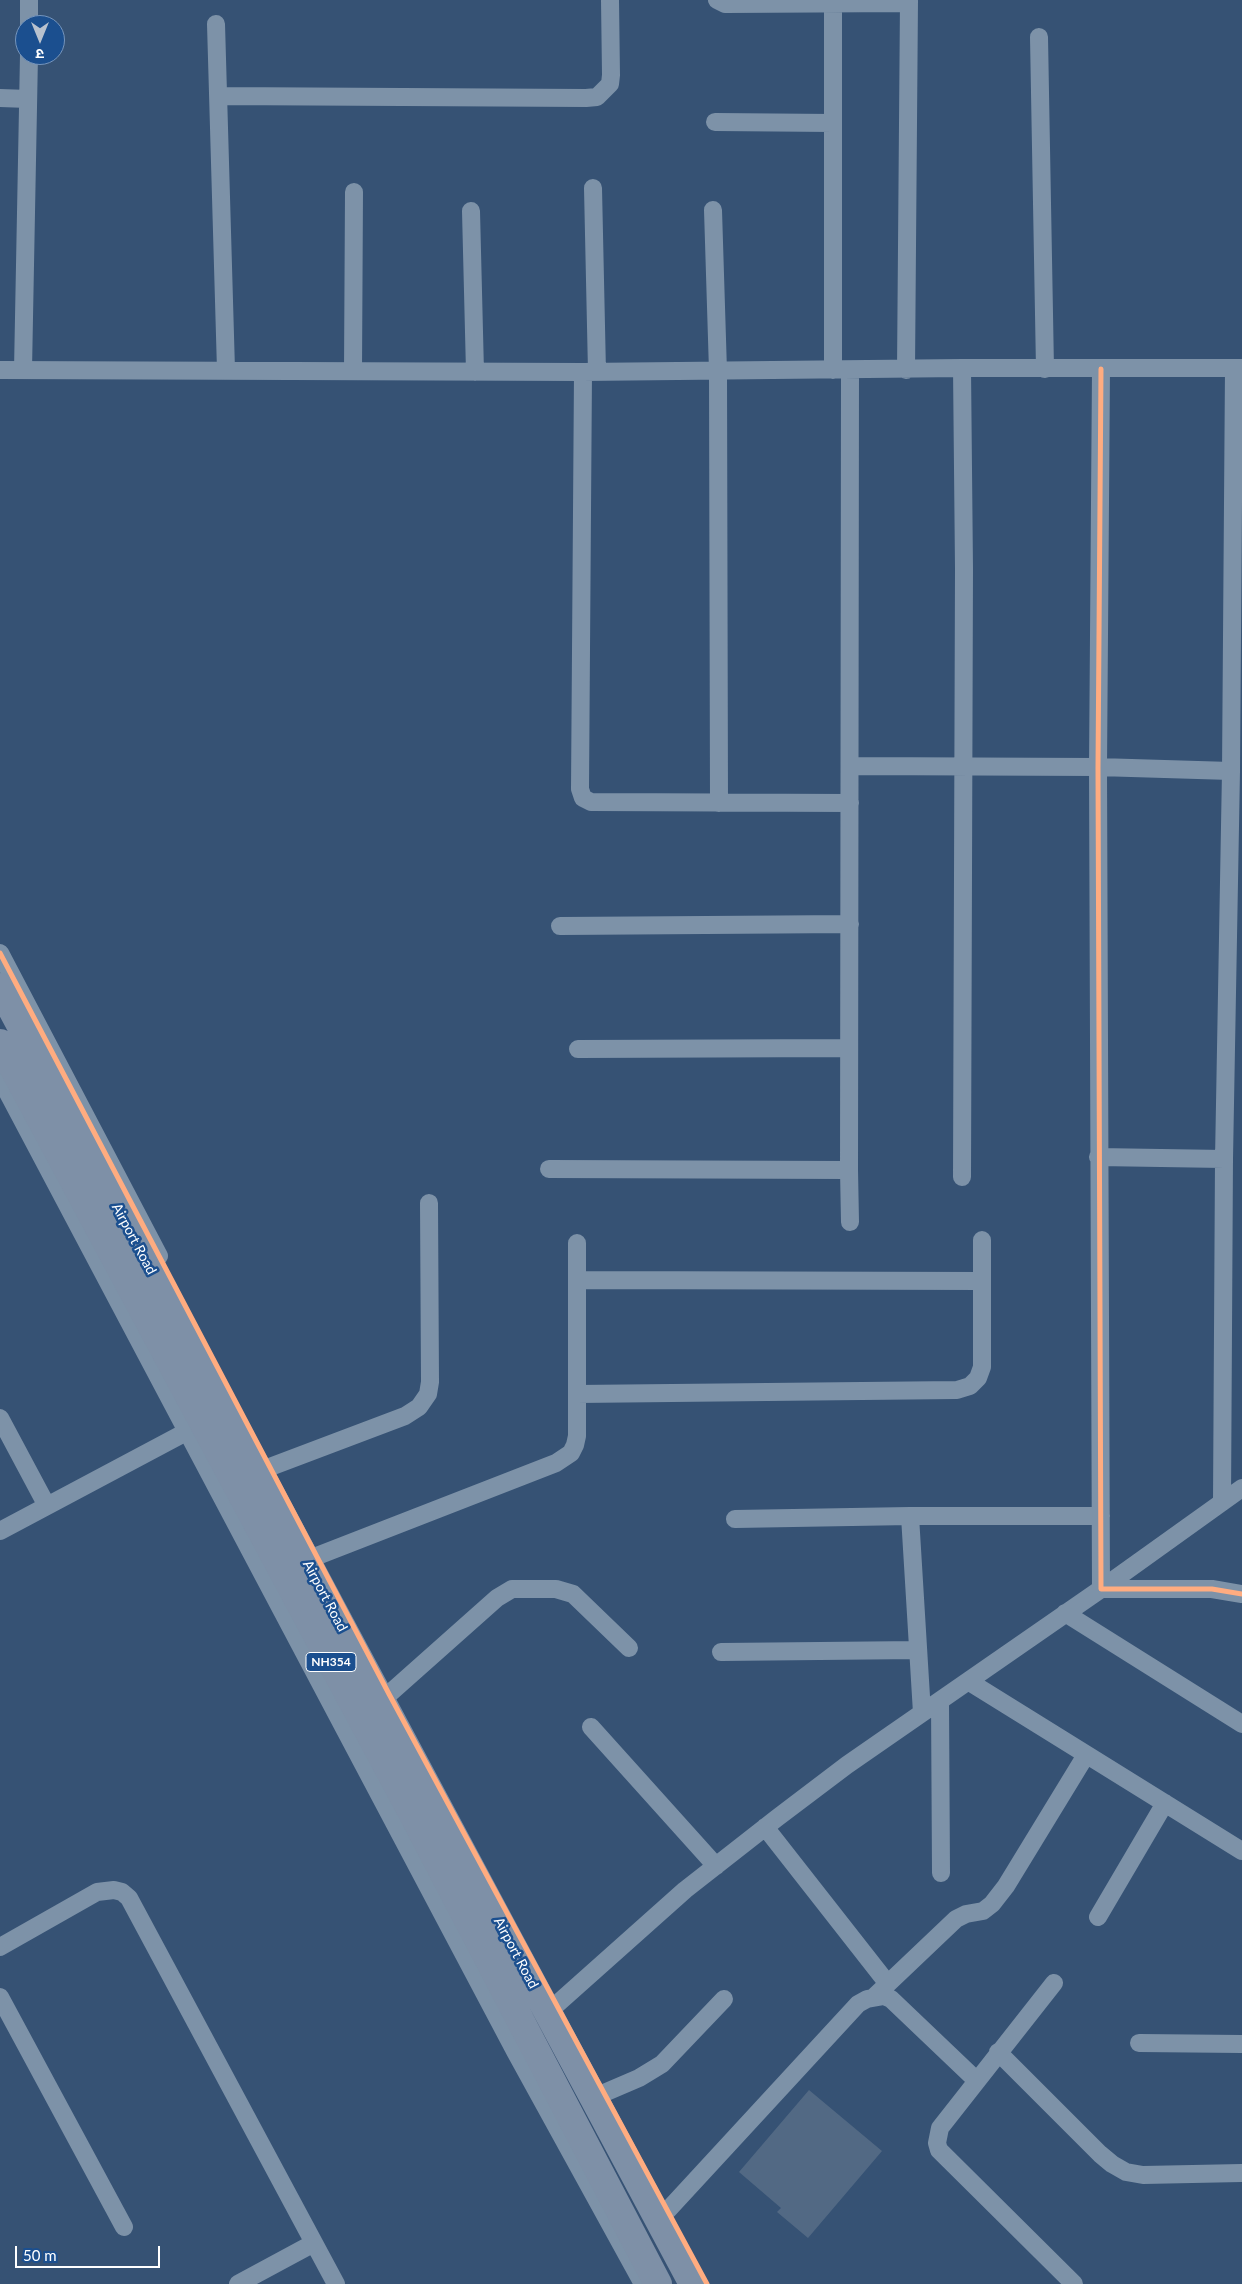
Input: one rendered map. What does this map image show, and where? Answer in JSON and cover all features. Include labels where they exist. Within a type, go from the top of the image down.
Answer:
[{"type":"highway","name":"Airport Road","points":[[0,987],[663,2214],[693,2284]]},
{"type":"highway","name":"Airport Road","points":[[0,1042],[195,1427],[411,1811],[629,2246],[658,2284]]},
{"type":"highway","points":[[629,2246],[663,2214]]},
{"type":"street","points":[[29,0],[29,15]]},
{"type":"street","points":[[219,96],[597,97],[610,84],[612,75],[610,0]]},
{"type":"street","points":[[717,0],[725,4],[909,1],[906,370]]},
{"type":"street","points":[[832,3],[833,123],[850,766],[850,1222]]},
{"type":"street","points":[[216,24],[226,370]]},
{"type":"street","points":[[1039,37],[1045,369]]},
{"type":"street","points":[[24,370],[28,65]]},
{"type":"street","points":[[0,98],[28,99]]},
{"type":"street","points":[[715,122],[833,123]]},
{"type":"street","points":[[593,188],[581,794],[586,801],[591,802],[850,803]]},
{"type":"street","points":[[353,371],[354,192]]},
{"type":"street","points":[[471,210],[475,372]]},
{"type":"street","points":[[713,210],[718,370],[718,803]]},
{"type":"street","points":[[962,368],[964,766],[962,1177]]},
{"type":"street","points":[[0,370],[590,372],[962,368],[1238,368],[1224,1160],[1222,1502]]},
{"type":"street","points":[[1102,369],[1098,767],[1098,1157],[1102,1590]]},
{"type":"street","points":[[850,766],[1098,767],[1231,771]]},
{"type":"street","points":[[560,926],[850,924]]},
{"type":"street","points":[[0,953],[389,1694],[604,2093],[663,2214],[707,2284]]},
{"type":"street","points":[[578,1049],[849,1048]]},
{"type":"street","points":[[0,1078],[4,1098],[195,1427],[0,1530]]},
{"type":"street","points":[[1098,1157],[1224,1160]]},
{"type":"street","points":[[549,1169],[849,1170]]},
{"type":"street","points":[[270,1466],[405,1416],[419,1407],[428,1394],[430,1382],[429,1203]]},
{"type":"street","points":[[577,1394],[957,1390],[970,1386],[978,1378],[982,1367],[982,1240]]},
{"type":"street","points":[[317,1556],[564,1460],[575,1445],[577,1244]]},
{"type":"street","points":[[577,1280],[982,1282]]},
{"type":"street","points":[[0,1418],[47,1506]]},
{"type":"street","points":[[556,2005],[645,1925],[765,1827],[940,1700],[1065,1613],[1102,1590],[1242,1488]]},
{"type":"street","points":[[734,1519],[910,1516],[1101,1516]]},
{"type":"street","points":[[910,1516],[922,1713]]},
{"type":"street","points":[[389,1694],[504,1592],[519,1588],[562,1590],[573,1594],[628,1648]]},
{"type":"street","points":[[1102,1590],[1212,1589],[1242,1594]]},
{"type":"street","points":[[1065,1613],[1242,1724]]},
{"type":"street","points":[[721,1652],[918,1650]]},
{"type":"street","points":[[968,1681],[1242,1851]]},
{"type":"street","points":[[940,1700],[941,1873]]},
{"type":"street","points":[[591,1727],[716,1866]]},
{"type":"street","points":[[663,2214],[858,2004],[881,1990],[956,1919],[966,1914],[983,1911],[995,1900],[1006,1886],[1086,1755]]},
{"type":"street","points":[[1098,1916],[1164,1803]]},
{"type":"street","points":[[765,1827],[884,1996],[891,1999],[976,2080]]},
{"type":"street","points":[[0,1947],[98,1892],[114,1890],[122,1892],[129,1898],[336,2284]]},
{"type":"street","points":[[1054,1983],[976,2080],[940,2128],[937,2136],[939,2150],[1074,2284]]},
{"type":"street","points":[[0,1997],[124,2227]]},
{"type":"street","points":[[604,2093],[639,2078],[662,2064],[724,1999]]},
{"type":"street","points":[[1139,2043],[1242,2044]]},
{"type":"street","points":[[998,2052],[1100,2154],[1126,2172],[1143,2175],[1242,2173]]},
{"type":"street","points":[[238,2284],[314,2243]]},
{"type":"street","points":[[629,2246],[643,2284]]},
{"type":"building","points":[[809,2090],[882,2151],[808,2238],[777,2212],[781,2208],[739,2172]]},
{"type":"cycle path","points":[[1101,369],[1098,767],[1101,1589],[1212,1589],[1242,1594]]},
{"type":"cycle path","points":[[0,953],[389,1694],[707,2284]]}]
